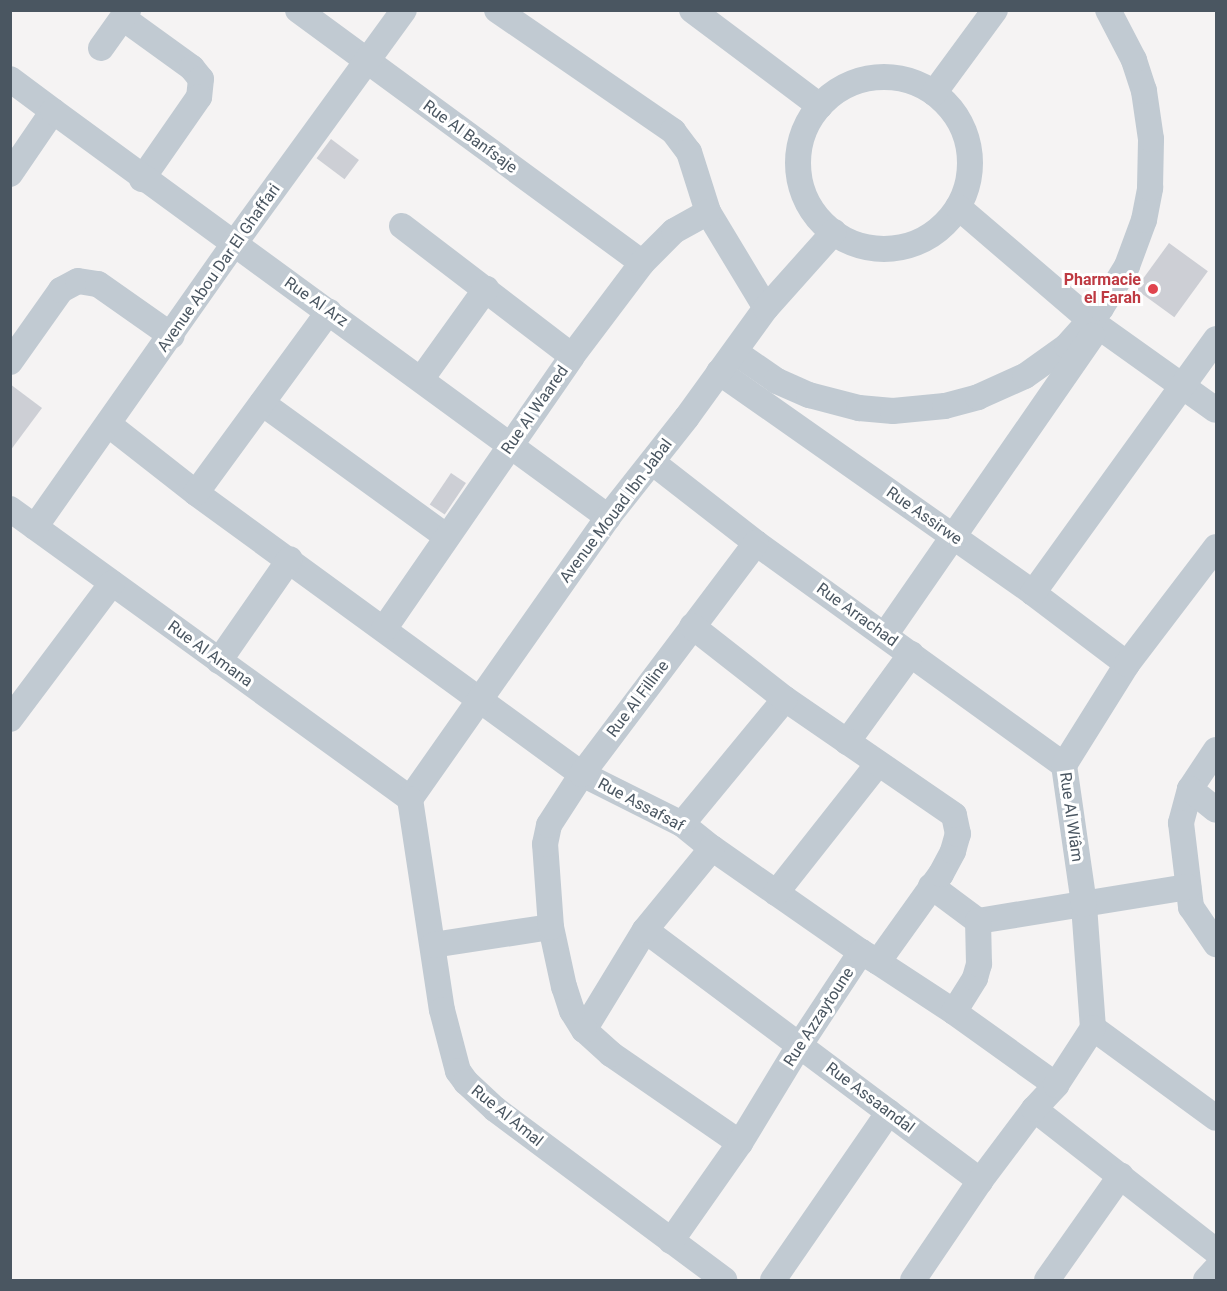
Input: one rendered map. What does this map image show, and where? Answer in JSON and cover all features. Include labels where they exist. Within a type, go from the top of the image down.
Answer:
[{"type":"street","name":"Rue Al Banfsaje","points":[[298,10],[642,263]]},
{"type":"street","name":"Avenue Abou Dar El Ghaffari","points":[[35,527],[172,336],[234,244],[405,10]]},
{"type":"street","points":[[497,10],[673,131],[689,153],[708,212],[766,308]]},
{"type":"street","points":[[692,10],[820,106]]},
{"type":"street","points":[[934,93],[995,10]]},
{"type":"street","points":[[885,634],[953,537],[1095,323],[1133,252],[1147,204],[1152,156],[1149,115],[1139,75],[1127,45],[1108,10]]},
{"type":"street","points":[[101,48],[125,14],[192,68],[201,79],[200,97],[142,179]]},
{"type":"street","points":[[874,78],[909,81],[934,93],[958,119],[968,145],[968,180],[958,207],[950,218],[928,237],[894,249],[859,245],[834,232],[810,206],[799,172],[803,137],[820,106],[848,85],[874,78]]},
{"type":"street","name":"Rue Al Arz","points":[[10,79],[142,179],[422,378],[608,517]]},
{"type":"street","points":[[10,174],[53,111]]},
{"type":"street","points":[[958,207],[1095,323],[1216,411]]},
{"type":"street","name":"Rue Al Waared","points":[[384,629],[572,356],[642,263],[674,231],[708,212]]},
{"type":"street","points":[[402,226],[572,356]]},
{"type":"street","name":"Avenue Mouad Ibn Jabal","points":[[410,798],[608,517],[652,462],[766,308],[834,232]]},
{"type":"street","points":[[10,362],[61,290],[78,281],[98,284],[172,336]]},
{"type":"street","points":[[422,378],[486,289]]},
{"type":"street","points":[[196,493],[329,311]]},
{"type":"street","points":[[735,352],[777,381],[825,400],[859,408],[911,410],[962,402],[1010,384],[1053,357],[1095,323]]},
{"type":"street","points":[[1033,592],[1216,339]]},
{"type":"street","name":"Rue Assirwe","points":[[719,372],[1033,592],[1127,663]]},
{"type":"street","points":[[262,403],[447,537]]},
{"type":"street","points":[[108,424],[196,493],[480,699]]},
{"type":"street","name":"Rue Arrachad","points":[[652,462],[756,543],[1064,765]]},
{"type":"street","name":"Rue Al Amana","points":[[10,509],[410,798]]},
{"type":"street","name":"Rue Al Filline","points":[[740,1143],[611,1054],[584,1030],[572,1011],[564,987],[552,927],[545,866],[545,844],[549,825],[582,774],[756,543]]},
{"type":"street","name":"Rue Al Wiâm","points":[[1093,1028],[1084,904],[1064,765],[1127,663],[1216,548]]},
{"type":"street","points":[[219,661],[290,560]]},
{"type":"street","points":[[10,718],[112,583]]},
{"type":"street","points":[[692,626],[785,699],[878,764],[776,893]]},
{"type":"street","points":[[847,742],[911,654]]},
{"type":"street","name":"Rue Assafsaf","points":[[480,699],[582,774],[682,824],[776,893],[954,1012],[1056,1085]]},
{"type":"street","points":[[682,824],[785,699]]},
{"type":"street","points":[[1216,750],[1190,789],[1181,823],[1191,907],[1216,944]]},
{"type":"street","name":"Rue Azzaytoune","points":[[671,1241],[740,1143],[799,1046],[869,957],[931,886],[956,843],[957,825],[954,814],[878,764]]},
{"type":"street","points":[[1190,789],[1216,810]]},
{"type":"street","name":"Rue Al Amal","points":[[410,798],[447,1039],[458,1071],[466,1082],[495,1108],[724,1281]]},
{"type":"street","points":[[584,1030],[645,930],[712,848]]},
{"type":"street","points":[[931,886],[978,921],[1188,887]]},
{"type":"street","points":[[954,1012],[966,996],[979,964],[978,921]]},
{"type":"street","points":[[433,945],[552,927]]},
{"type":"street","name":"Rue Assaandal","points":[[645,930],[980,1181]]},
{"type":"street","points":[[919,1278],[980,1181],[1034,1109],[1056,1085],[1093,1028],[1216,1118]]},
{"type":"street","points":[[1034,1109],[1216,1251]]},
{"type":"street","points":[[773,1281],[889,1112]]},
{"type":"street","points":[[1047,1281],[1120,1175]]},
{"type":"street","points":[[1206,1281],[1216,1269]]},
{"type":"building","points":[[331,139],[359,160],[345,179],[317,158]]},
{"type":"building","points":[[1169,243],[1208,271],[1174,317],[1135,289]]},
{"type":"building","points":[[10,384],[42,408],[10,451]]},
{"type":"building","points":[[451,473],[466,483],[445,515],[430,505]]},
{"type":"place","name":"Pharmacie el Farah","points":[[1153,289]]}]
